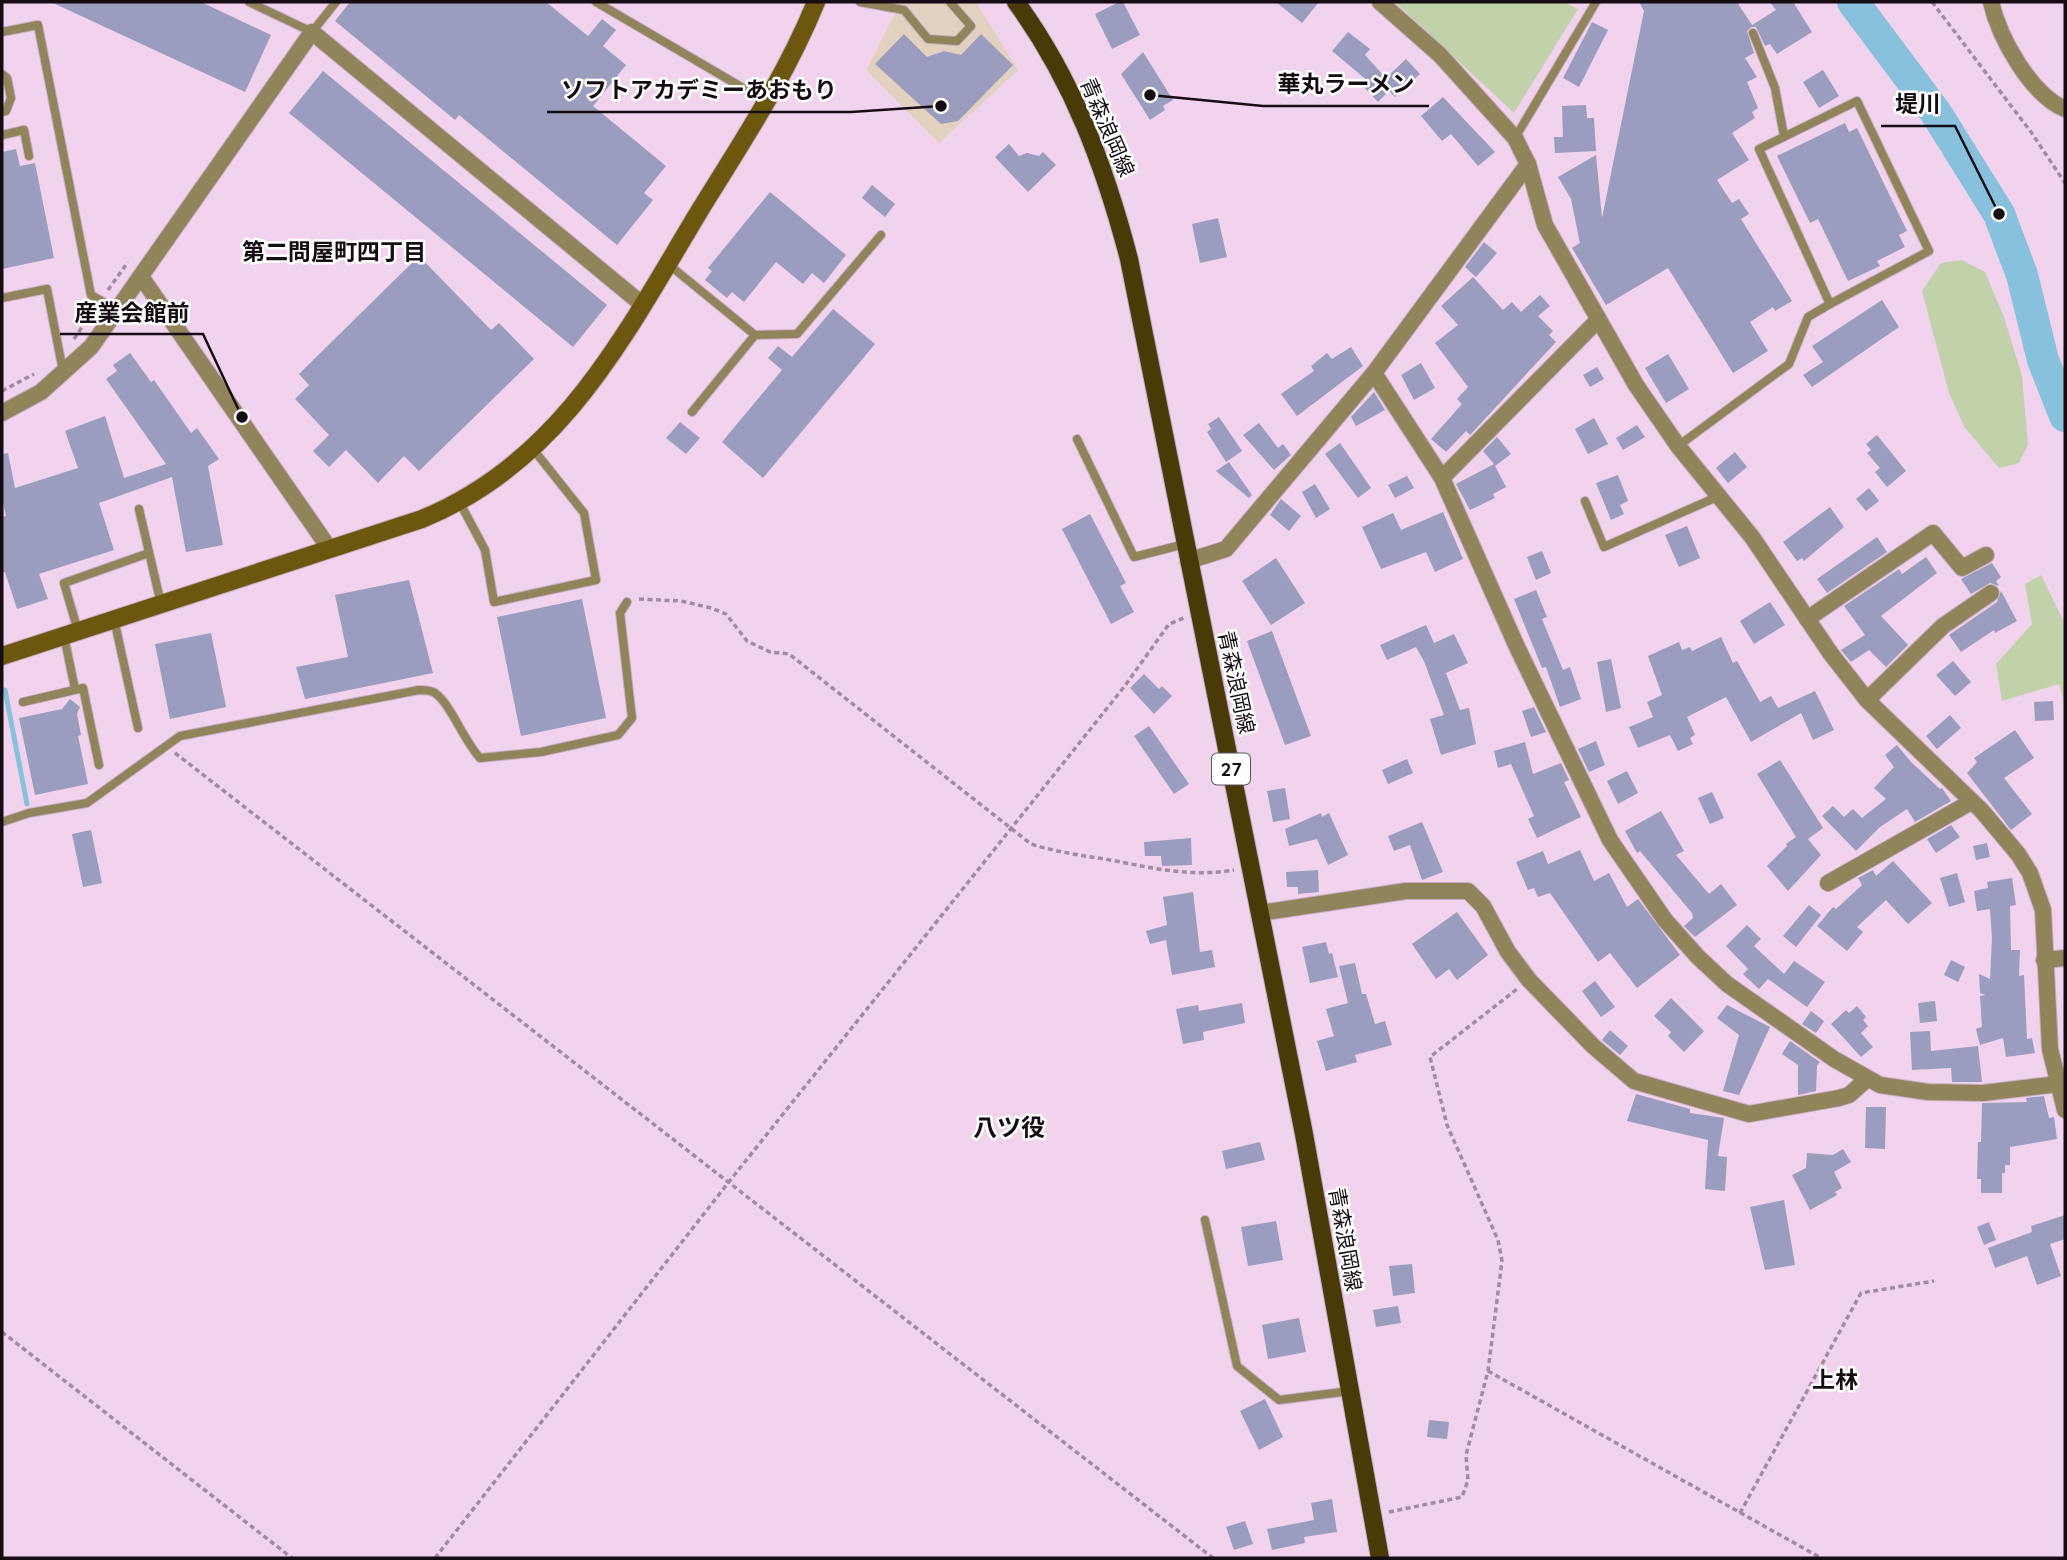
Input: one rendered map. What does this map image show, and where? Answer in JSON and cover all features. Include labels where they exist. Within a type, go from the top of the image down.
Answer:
[{"type":"main road","name":"青森浪岡線","points":[[1016,2],[1040,37],[1079,107],[1113,198],[1148,344],[1260,913],[1380,1558]]},
{"type":"street","points":[[2,656],[422,519],[460,503],[533,449],[593,383],[643,305],[766,102],[797,47],[816,2]]},
{"type":"street","points":[[1380,2],[1440,55],[1515,138],[1528,164],[1545,225],[1636,385],[1678,446],[1752,537],[1807,619],[1867,699],[1971,802],[2018,854],[2030,873],[2043,910],[2050,1049],[2065,1110]]},
{"type":"street","points":[[1991,2],[1998,30],[2023,68],[2043,94],[2065,108]]},
{"type":"street","points":[[2,413],[41,393],[91,347],[142,278],[312,32],[643,305]]},
{"type":"street","points":[[1187,553],[1226,549],[1374,373],[1528,164]]},
{"type":"street","points":[[142,278],[329,548]]},
{"type":"street","points":[[1442,478],[1598,320]]},
{"type":"street","points":[[1374,373],[1442,478],[1591,805],[1611,840],[1665,920],[1727,984],[1866,1080],[1927,1092],[1983,1093],[2058,1084]]},
{"type":"street","points":[[1807,619],[1933,533],[1962,568],[1986,555]]},
{"type":"street","points":[[1867,699],[1943,626],[1991,593]]},
{"type":"street","points":[[1828,883],[1971,802]]},
{"type":"street","points":[[1260,913],[1406,891],[1468,891],[1483,906],[1508,951],[1529,980],[1620,1072],[1634,1082],[1736,1111],[1760,1114],[1849,1095],[1866,1080]]},
{"type":"street","points":[[2044,960],[2065,958]]},
{"type":"lane","points":[[249,2],[312,32],[336,2]]},
{"type":"lane","points":[[596,2],[766,102]]},
{"type":"lane","points":[[860,2],[904,10],[928,39],[957,41],[971,26],[950,2]]},
{"type":"lane","points":[[1515,138],[1596,2]]},
{"type":"lane","points":[[2,32],[38,24],[91,295],[118,310]]},
{"type":"lane","points":[[1753,33],[1775,88],[1784,136]]},
{"type":"lane","points":[[2,74],[7,78],[11,97],[6,111],[2,112]]},
{"type":"lane","points":[[1678,446],[1789,364],[1808,317],[1929,251],[1857,101],[1759,149],[1830,304]]},
{"type":"lane","points":[[2,135],[24,130],[29,156]]},
{"type":"lane","points":[[668,263],[755,335],[797,334],[881,235]]},
{"type":"lane","points":[[2,298],[47,289],[64,374]]},
{"type":"lane","points":[[692,412],[755,335]]},
{"type":"lane","points":[[1077,439],[1134,557],[1187,553]]},
{"type":"lane","points":[[460,503],[485,550],[494,602],[596,580],[584,513],[533,449]]},
{"type":"lane","points":[[1585,501],[1604,547],[1719,496]]},
{"type":"lane","points":[[139,509],[161,604]]},
{"type":"lane","points":[[75,690],[64,583],[149,553]]},
{"type":"lane","points":[[2,822],[87,803],[180,736],[419,690],[435,692],[445,704],[467,744],[480,758],[541,751],[618,735],[632,718],[620,613],[627,602]]},
{"type":"lane","points":[[114,619],[138,728]]},
{"type":"lane","points":[[23,702],[83,688],[99,765]]},
{"type":"lane","points":[[1205,1220],[1237,1366],[1279,1400],[1350,1391]]},
{"type":"path","points":[[1932,2],[2031,132],[2065,183]]},
{"type":"path","points":[[2,391],[32,375],[60,354],[133,255]]},
{"type":"path","points":[[627,602],[637,599],[669,600],[711,608],[726,614],[747,641],[771,652],[789,654],[1031,844],[1056,852],[1167,872],[1213,873],[1250,866]]},
{"type":"path","points":[[435,1558],[728,1183],[1124,687],[1169,624],[1199,612]]},
{"type":"path","points":[[165,745],[1213,1558]]},
{"type":"path","points":[[1373,1515],[1462,1497],[1468,1480],[1466,1455],[1488,1371],[1502,1261],[1498,1240],[1447,1125],[1430,1057],[1529,980]]},
{"type":"path","points":[[1740,1513],[1861,1293],[1934,1281]]},
{"type":"path","points":[[2,1332],[292,1558]]},
{"type":"path","points":[[1488,1371],[1821,1558]]},
{"type":"shaded area","points":[[901,2],[976,2],[1018,70],[939,143],[866,70]]},
{"type":"green space","points":[[1395,2],[1564,2],[1578,9],[1514,113]]},
{"type":"green space","points":[[1962,260],[1985,272],[2004,317],[2022,376],[2028,445],[2019,463],[1999,468],[1965,428],[1949,393],[1922,291],[1941,263]]},
{"type":"green space","points":[[2041,575],[2065,624],[2065,704],[2059,684],[2002,701],[1996,664],[2032,624],[2025,584]]},
{"type":"building","points":[[51,2],[201,2],[271,35],[245,92]]},
{"type":"building","points":[[350,2],[546,2],[588,36],[602,19],[616,30],[603,46],[626,65],[593,106],[666,166],[644,193],[653,200],[617,245],[459,115],[455,120],[335,21]]},
{"type":"building","points":[[1123,2],[1140,35],[1112,49],[1095,14]]},
{"type":"building","points":[[1276,2],[1319,2],[1302,23]]},
{"type":"building","points":[[1639,2],[1737,2],[1752,25],[1776,10],[1770,2],[1793,2],[1812,32],[1777,54],[1770,44],[1765,46],[1756,27],[1747,31],[1754,53],[1745,58],[1757,77],[1747,82],[1758,108],[1752,112],[1755,118],[1732,133],[1749,160],[1717,180],[1732,203],[1739,199],[1749,214],[1741,219],[1792,301],[1775,311],[1773,307],[1750,322],[1768,351],[1733,373],[1668,268],[1606,305],[1572,248],[1580,243],[1571,199],[1558,177],[1596,155],[1602,218],[1644,11]]},
{"type":"building","points":[[1592,22],[1608,30],[1579,87],[1563,78]]},
{"type":"building","points":[[1348,32],[1370,49],[1365,55],[1386,78],[1406,59],[1420,74],[1395,97],[1389,91],[1378,102],[1363,86],[1368,81],[1332,51]]},
{"type":"building","points":[[904,34],[927,57],[944,51],[961,55],[981,34],[1013,65],[958,121],[941,124],[875,64]]},
{"type":"building","points":[[1143,52],[1173,100],[1163,106],[1165,110],[1150,120],[1121,74]]},
{"type":"building","points":[[1823,70],[1839,96],[1819,108],[1803,82]]},
{"type":"building","points":[[323,71],[607,305],[573,347],[289,113]]},
{"type":"building","points":[[1443,97],[1495,152],[1478,166],[1451,134],[1442,141],[1421,116]]},
{"type":"building","points":[[1586,105],[1587,118],[1594,118],[1596,151],[1555,153],[1554,137],[1563,137],[1562,106]]},
{"type":"building","points":[[1845,123],[1849,132],[1857,128],[1907,231],[1899,235],[1905,247],[1877,261],[1880,266],[1848,281],[1818,219],[1810,223],[1777,156]]},
{"type":"building","points":[[1009,144],[1019,156],[1027,153],[1039,156],[1043,152],[1056,165],[1028,192],[995,157]]},
{"type":"building","points":[[16,149],[20,166],[35,163],[54,258],[2,269],[2,152]]},
{"type":"building","points":[[872,185],[895,204],[885,217],[862,198]]},
{"type":"building","points":[[770,192],[846,255],[824,283],[812,273],[803,284],[776,262],[744,302],[732,292],[727,298],[705,280],[712,271],[708,268]]},
{"type":"building","points":[[1218,218],[1227,257],[1200,263],[1192,224]]},
{"type":"building","points":[[1484,242],[1497,253],[1476,277],[1465,267]]},
{"type":"building","points":[[419,256],[491,330],[499,323],[534,359],[419,471],[404,456],[378,483],[346,450],[329,467],[313,451],[329,435],[295,399],[309,385],[299,374]]},
{"type":"building","points":[[1473,277],[1503,310],[1512,302],[1521,312],[1540,295],[1550,306],[1538,316],[1553,331],[1549,335],[1556,342],[1470,435],[1466,431],[1446,452],[1431,439],[1462,404],[1457,399],[1468,387],[1435,343],[1458,325],[1441,306]]},
{"type":"building","points":[[1882,300],[1899,327],[1812,387],[1803,375],[1823,362],[1812,346]]},
{"type":"building","points":[[833,309],[875,344],[763,478],[722,442],[782,370],[768,358],[778,346],[792,357]]},
{"type":"building","points":[[1351,347],[1363,366],[1297,416],[1281,394],[1314,371],[1311,366],[1327,353],[1332,359]]},
{"type":"building","points":[[130,353],[151,382],[154,380],[191,433],[197,428],[219,459],[208,466],[223,545],[186,552],[172,477],[99,503],[114,550],[39,574],[48,599],[17,609],[5,572],[2,573],[2,517],[6,516],[2,498],[2,454],[8,453],[15,488],[78,468],[65,431],[105,416],[124,478],[166,464],[106,379],[117,371],[113,365]]},
{"type":"building","points":[[1668,354],[1689,389],[1666,403],[1645,368]]},
{"type":"building","points":[[1421,363],[1435,388],[1414,400],[1401,375]]},
{"type":"building","points":[[1597,367],[1604,379],[1590,387],[1583,375]]},
{"type":"building","points":[[1374,392],[1385,410],[1356,426],[1351,417]]},
{"type":"building","points":[[1219,417],[1242,451],[1226,462],[1207,432],[1211,429],[1208,424]]},
{"type":"building","points":[[1594,418],[1608,444],[1588,454],[1575,429]]},
{"type":"building","points":[[680,422],[700,438],[686,454],[666,438]]},
{"type":"building","points":[[1259,423],[1278,448],[1283,444],[1291,455],[1274,470],[1243,435]]},
{"type":"building","points":[[1637,425],[1645,437],[1623,450],[1616,438]]},
{"type":"building","points":[[1877,435],[1906,471],[1887,487],[1875,472],[1880,468],[1867,453],[1871,450],[1866,444]]},
{"type":"building","points":[[1497,437],[1511,454],[1495,466],[1506,487],[1493,494],[1495,498],[1470,510],[1456,484],[1494,464],[1483,451]]},
{"type":"building","points":[[1340,443],[1371,488],[1358,498],[1325,454]]},
{"type":"building","points":[[1735,452],[1747,467],[1728,483],[1716,468]]},
{"type":"building","points":[[1229,462],[1252,495],[1249,498],[1216,471]]},
{"type":"building","points":[[1618,475],[1628,501],[1620,505],[1624,514],[1611,520],[1596,483]]},
{"type":"building","points":[[1407,476],[1414,488],[1395,498],[1388,485]]},
{"type":"building","points":[[1315,484],[1330,509],[1316,518],[1302,492]]},
{"type":"building","points":[[1869,488],[1879,501],[1866,511],[1856,499]]},
{"type":"building","points":[[1281,499],[1301,516],[1289,531],[1270,515]]},
{"type":"building","points":[[1830,507],[1844,527],[1804,561],[1802,558],[1797,561],[1783,542]]},
{"type":"building","points":[[1443,512],[1463,559],[1435,572],[1426,552],[1381,569],[1362,527],[1393,513],[1401,530]]},
{"type":"building","points":[[1090,514],[1126,583],[1120,586],[1134,612],[1111,624],[1062,529]]},
{"type":"building","points":[[1687,526],[1700,558],[1679,567],[1665,535]]},
{"type":"building","points":[[1877,537],[1887,552],[1827,593],[1817,579]]},
{"type":"building","points":[[1542,551],[1551,573],[1536,580],[1527,557]]},
{"type":"building","points":[[1926,557],[1937,573],[1881,616],[1908,645],[1886,667],[1869,650],[1851,662],[1841,650],[1865,635],[1844,606],[1899,569],[1902,574]]},
{"type":"building","points":[[1276,558],[1305,603],[1271,625],[1242,581]]},
{"type":"building","points":[[1992,563],[2001,577],[1996,581],[1999,586],[1990,583],[1971,594],[1961,579]]},
{"type":"building","points":[[409,580],[433,673],[305,699],[296,667],[348,657],[335,595]]},
{"type":"building","points":[[1536,590],[1547,617],[1542,619],[1563,670],[1570,667],[1581,699],[1560,707],[1546,667],[1542,668],[1514,599]]},
{"type":"building","points":[[2001,591],[2017,621],[1995,633],[1994,630],[1961,652],[1949,635],[1997,602]]},
{"type":"building","points":[[582,599],[606,718],[521,736],[497,617]]},
{"type":"building","points":[[1770,602],[1785,625],[1754,644],[1740,621]]},
{"type":"building","points":[[1426,625],[1434,643],[1454,634],[1468,663],[1446,673],[1460,710],[1469,708],[1476,744],[1441,755],[1430,719],[1444,715],[1424,661],[1416,647],[1387,660],[1380,645]]},
{"type":"building","points":[[1272,631],[1311,736],[1285,745],[1247,641]]},
{"type":"building","points":[[211,633],[226,707],[170,719],[155,644]]},
{"type":"building","points":[[1721,637],[1733,663],[1737,661],[1760,702],[1771,696],[1778,708],[1815,691],[1834,730],[1813,740],[1801,713],[1751,742],[1726,697],[1687,717],[1695,735],[1690,738],[1693,744],[1678,751],[1670,735],[1638,748],[1629,727],[1653,717],[1647,702],[1662,695],[1648,656],[1679,642],[1682,650],[1690,647],[1692,651]]},
{"type":"building","points":[[1611,659],[1621,708],[1606,712],[1597,662]]},
{"type":"building","points":[[1953,661],[1971,682],[1955,696],[1936,675]]},
{"type":"building","points":[[1144,674],[1159,689],[1162,686],[1172,696],[1154,714],[1130,688]]},
{"type":"building","points":[[70,699],[80,707],[77,714],[81,735],[78,736],[88,784],[35,795],[19,718],[62,709]]},
{"type":"building","points":[[2053,701],[2054,720],[2035,721],[2034,702]]},
{"type":"building","points":[[1534,707],[1546,732],[1531,737],[1522,711]]},
{"type":"building","points":[[1950,715],[1961,728],[1937,749],[1926,736]]},
{"type":"building","points":[[1149,726],[1189,784],[1174,794],[1134,736]]},
{"type":"building","points":[[2015,730],[2034,758],[2004,778],[2032,814],[2011,830],[1967,773],[1977,762],[1974,758]]},
{"type":"building","points":[[1596,741],[1605,765],[1589,772],[1578,749]]},
{"type":"building","points":[[1525,742],[1533,774],[1561,763],[1569,780],[1564,782],[1581,817],[1537,838],[1528,819],[1534,816],[1511,764],[1498,768],[1494,751]]},
{"type":"building","points":[[1897,745],[1911,762],[1942,788],[1951,801],[1915,822],[1907,809],[1880,827],[1856,851],[1822,816],[1833,806],[1844,817],[1853,809],[1862,818],[1886,799],[1874,788],[1894,767],[1885,755]]},
{"type":"building","points":[[1407,759],[1413,773],[1388,784],[1382,770]]},
{"type":"building","points":[[1780,760],[1823,828],[1808,839],[1821,855],[1788,891],[1767,866],[1786,844],[1796,837],[1757,774]]},
{"type":"building","points":[[1627,771],[1638,793],[1618,804],[1607,781]]},
{"type":"building","points":[[1285,788],[1290,819],[1273,822],[1267,791]]},
{"type":"building","points":[[1712,792],[1724,818],[1710,824],[1698,798]]},
{"type":"building","points":[[1661,811],[1684,851],[1676,855],[1709,894],[1721,884],[1737,905],[1695,937],[1684,926],[1693,918],[1692,913],[1640,851],[1637,853],[1625,831]]},
{"type":"building","points":[[1321,813],[1322,817],[1329,813],[1348,855],[1328,865],[1317,839],[1289,846],[1285,829]]},
{"type":"building","points":[[1422,822],[1443,872],[1422,880],[1410,845],[1394,851],[1388,836]]},
{"type":"building","points":[[1951,825],[1960,837],[1936,853],[1927,839]]},
{"type":"building","points":[[91,830],[102,883],[83,887],[72,834]]},
{"type":"building","points":[[1191,838],[1192,865],[1162,866],[1161,856],[1145,856],[1144,842]]},
{"type":"building","points":[[1987,843],[1990,857],[1976,860],[1973,846]]},
{"type":"building","points":[[1580,850],[1594,881],[1609,873],[1627,907],[1638,899],[1680,955],[1637,988],[1610,953],[1598,962],[1550,893],[1538,897],[1534,888],[1528,890],[1516,862],[1543,851],[1548,864]]},
{"type":"building","points":[[1893,861],[1932,903],[1908,924],[1886,900],[1857,927],[1863,932],[1847,951],[1817,926],[1833,907],[1836,909],[1862,885],[1858,878],[1873,870],[1876,876]]},
{"type":"building","points":[[1318,870],[1319,892],[1298,894],[1298,887],[1287,887],[1286,872]]},
{"type":"building","points":[[1957,873],[1965,902],[1949,907],[1940,878]]},
{"type":"building","points":[[2012,878],[2016,905],[2010,906],[2011,950],[2020,950],[2019,976],[2024,975],[2027,1039],[2032,1038],[2035,1053],[2006,1057],[2003,1038],[1980,1045],[1976,1029],[1982,1027],[1980,996],[1986,995],[1980,993],[1979,974],[1990,979],[1992,938],[1990,909],[1977,911],[1974,891],[1988,888],[1987,882]]},
{"type":"building","points":[[1193,892],[1200,952],[1212,950],[1215,967],[1172,975],[1166,940],[1150,944],[1146,931],[1167,925],[1163,897]]},
{"type":"building","points":[[1809,905],[1821,915],[1796,947],[1783,936]]},
{"type":"building","points":[[1457,912],[1488,955],[1457,980],[1449,969],[1436,979],[1412,944]]},
{"type":"building","points":[[1747,925],[1761,939],[1754,946],[1784,974],[1794,961],[1825,982],[1807,1007],[1768,979],[1759,989],[1743,974],[1748,969],[1726,946]]},
{"type":"building","points":[[1326,942],[1329,954],[1332,953],[1338,977],[1310,983],[1302,947]]},
{"type":"building","points":[[1951,960],[1965,967],[1958,982],[1944,975]]},
{"type":"building","points":[[1355,963],[1362,994],[1366,994],[1375,1024],[1385,1021],[1392,1045],[1355,1055],[1357,1062],[1326,1071],[1317,1041],[1334,1036],[1326,1009],[1348,1003],[1339,966]]},
{"type":"building","points":[[1595,981],[1615,1007],[1601,1017],[1582,991]]},
{"type":"building","points":[[1671,998],[1704,1031],[1684,1052],[1668,1036],[1671,1032],[1654,1016]]},
{"type":"building","points":[[1935,1001],[1937,1021],[1920,1023],[1918,1003]]},
{"type":"building","points":[[1242,1003],[1245,1023],[1203,1032],[1204,1040],[1183,1044],[1176,1009],[1198,1005],[1199,1011]]},
{"type":"building","points":[[1727,1005],[1770,1027],[1739,1095],[1723,1091],[1739,1035],[1717,1018]]},
{"type":"building","points":[[1857,1006],[1866,1017],[1863,1020],[1868,1026],[1861,1033],[1873,1047],[1861,1057],[1831,1024],[1846,1010],[1849,1013]]},
{"type":"building","points":[[1811,1011],[1824,1021],[1816,1033],[1802,1024]]},
{"type":"building","points":[[1610,1030],[1628,1046],[1620,1055],[1602,1040]]},
{"type":"building","points":[[1930,1031],[1931,1051],[1978,1046],[1982,1082],[1952,1082],[1951,1068],[1912,1070],[1910,1032]]},
{"type":"building","points":[[1790,1041],[1820,1062],[1817,1066],[1816,1091],[1798,1095],[1798,1065],[1782,1054]]},
{"type":"building","points":[[1636,1094],[1690,1109],[1690,1113],[1724,1118],[1718,1156],[1727,1157],[1725,1191],[1705,1189],[1708,1140],[1627,1121]]},
{"type":"building","points":[[2044,1096],[2049,1118],[2054,1117],[2057,1139],[2010,1147],[2010,1165],[2005,1165],[2005,1173],[2002,1173],[2002,1193],[1981,1193],[1981,1179],[1977,1179],[1982,1103],[2027,1102],[2026,1098]]},
{"type":"building","points":[[1866,1107],[1886,1107],[1885,1149],[1865,1148]]},
{"type":"building","points":[[1260,1142],[1265,1160],[1226,1169],[1222,1151]]},
{"type":"building","points":[[1843,1149],[1851,1162],[1834,1172],[1842,1188],[1835,1192],[1837,1195],[1810,1210],[1792,1175],[1806,1168],[1807,1153],[1833,1155]]},
{"type":"building","points":[[1784,1200],[1795,1265],[1765,1270],[1750,1207]]},
{"type":"building","points":[[2065,1215],[2065,1239],[2050,1244],[2061,1276],[2037,1285],[2027,1256],[1995,1268],[1988,1248],[2032,1232],[2031,1226]]},
{"type":"building","points":[[1276,1221],[1283,1260],[1248,1266],[1241,1227]]},
{"type":"building","points":[[1989,1222],[1996,1240],[1984,1245],[1977,1227]]},
{"type":"building","points":[[1412,1264],[1415,1293],[1393,1296],[1389,1266]]},
{"type":"building","points":[[1398,1306],[1401,1323],[1376,1327],[1373,1310]]},
{"type":"building","points":[[1299,1318],[1306,1352],[1268,1359],[1262,1325]]},
{"type":"building","points":[[1265,1399],[1283,1437],[1259,1450],[1240,1411]]},
{"type":"building","points":[[1429,1420],[1449,1422],[1447,1439],[1427,1437]]},
{"type":"building","points":[[1332,1499],[1337,1532],[1304,1537],[1305,1543],[1272,1550],[1267,1529],[1314,1520],[1311,1503]]},
{"type":"building","points":[[1245,1521],[1253,1544],[1234,1550],[1226,1527]]},
{"type":"waterway","points":[[1853,2],[1936,113],[1999,214],[2022,275],[2043,360],[2065,416]]},
{"type":"waterway","points":[[5,690],[27,804]]},
{"type":"place","name":"華丸ラーメン","points":[[1150,95]]},
{"type":"place","name":"ソフトアカデミーあおもり","points":[[941,106]]},
{"type":"place","name":"堤川","points":[[1999,214]]},
{"type":"place","name":"産業会館前","points":[[242,417]]},
{"type":"district","name":"第二問屋町四丁目","points":[[334,251]]},
{"type":"district","name":"八ツ役","points":[[1009,1127]]},
{"type":"district","name":"上林","points":[[1835,1379]]}]
